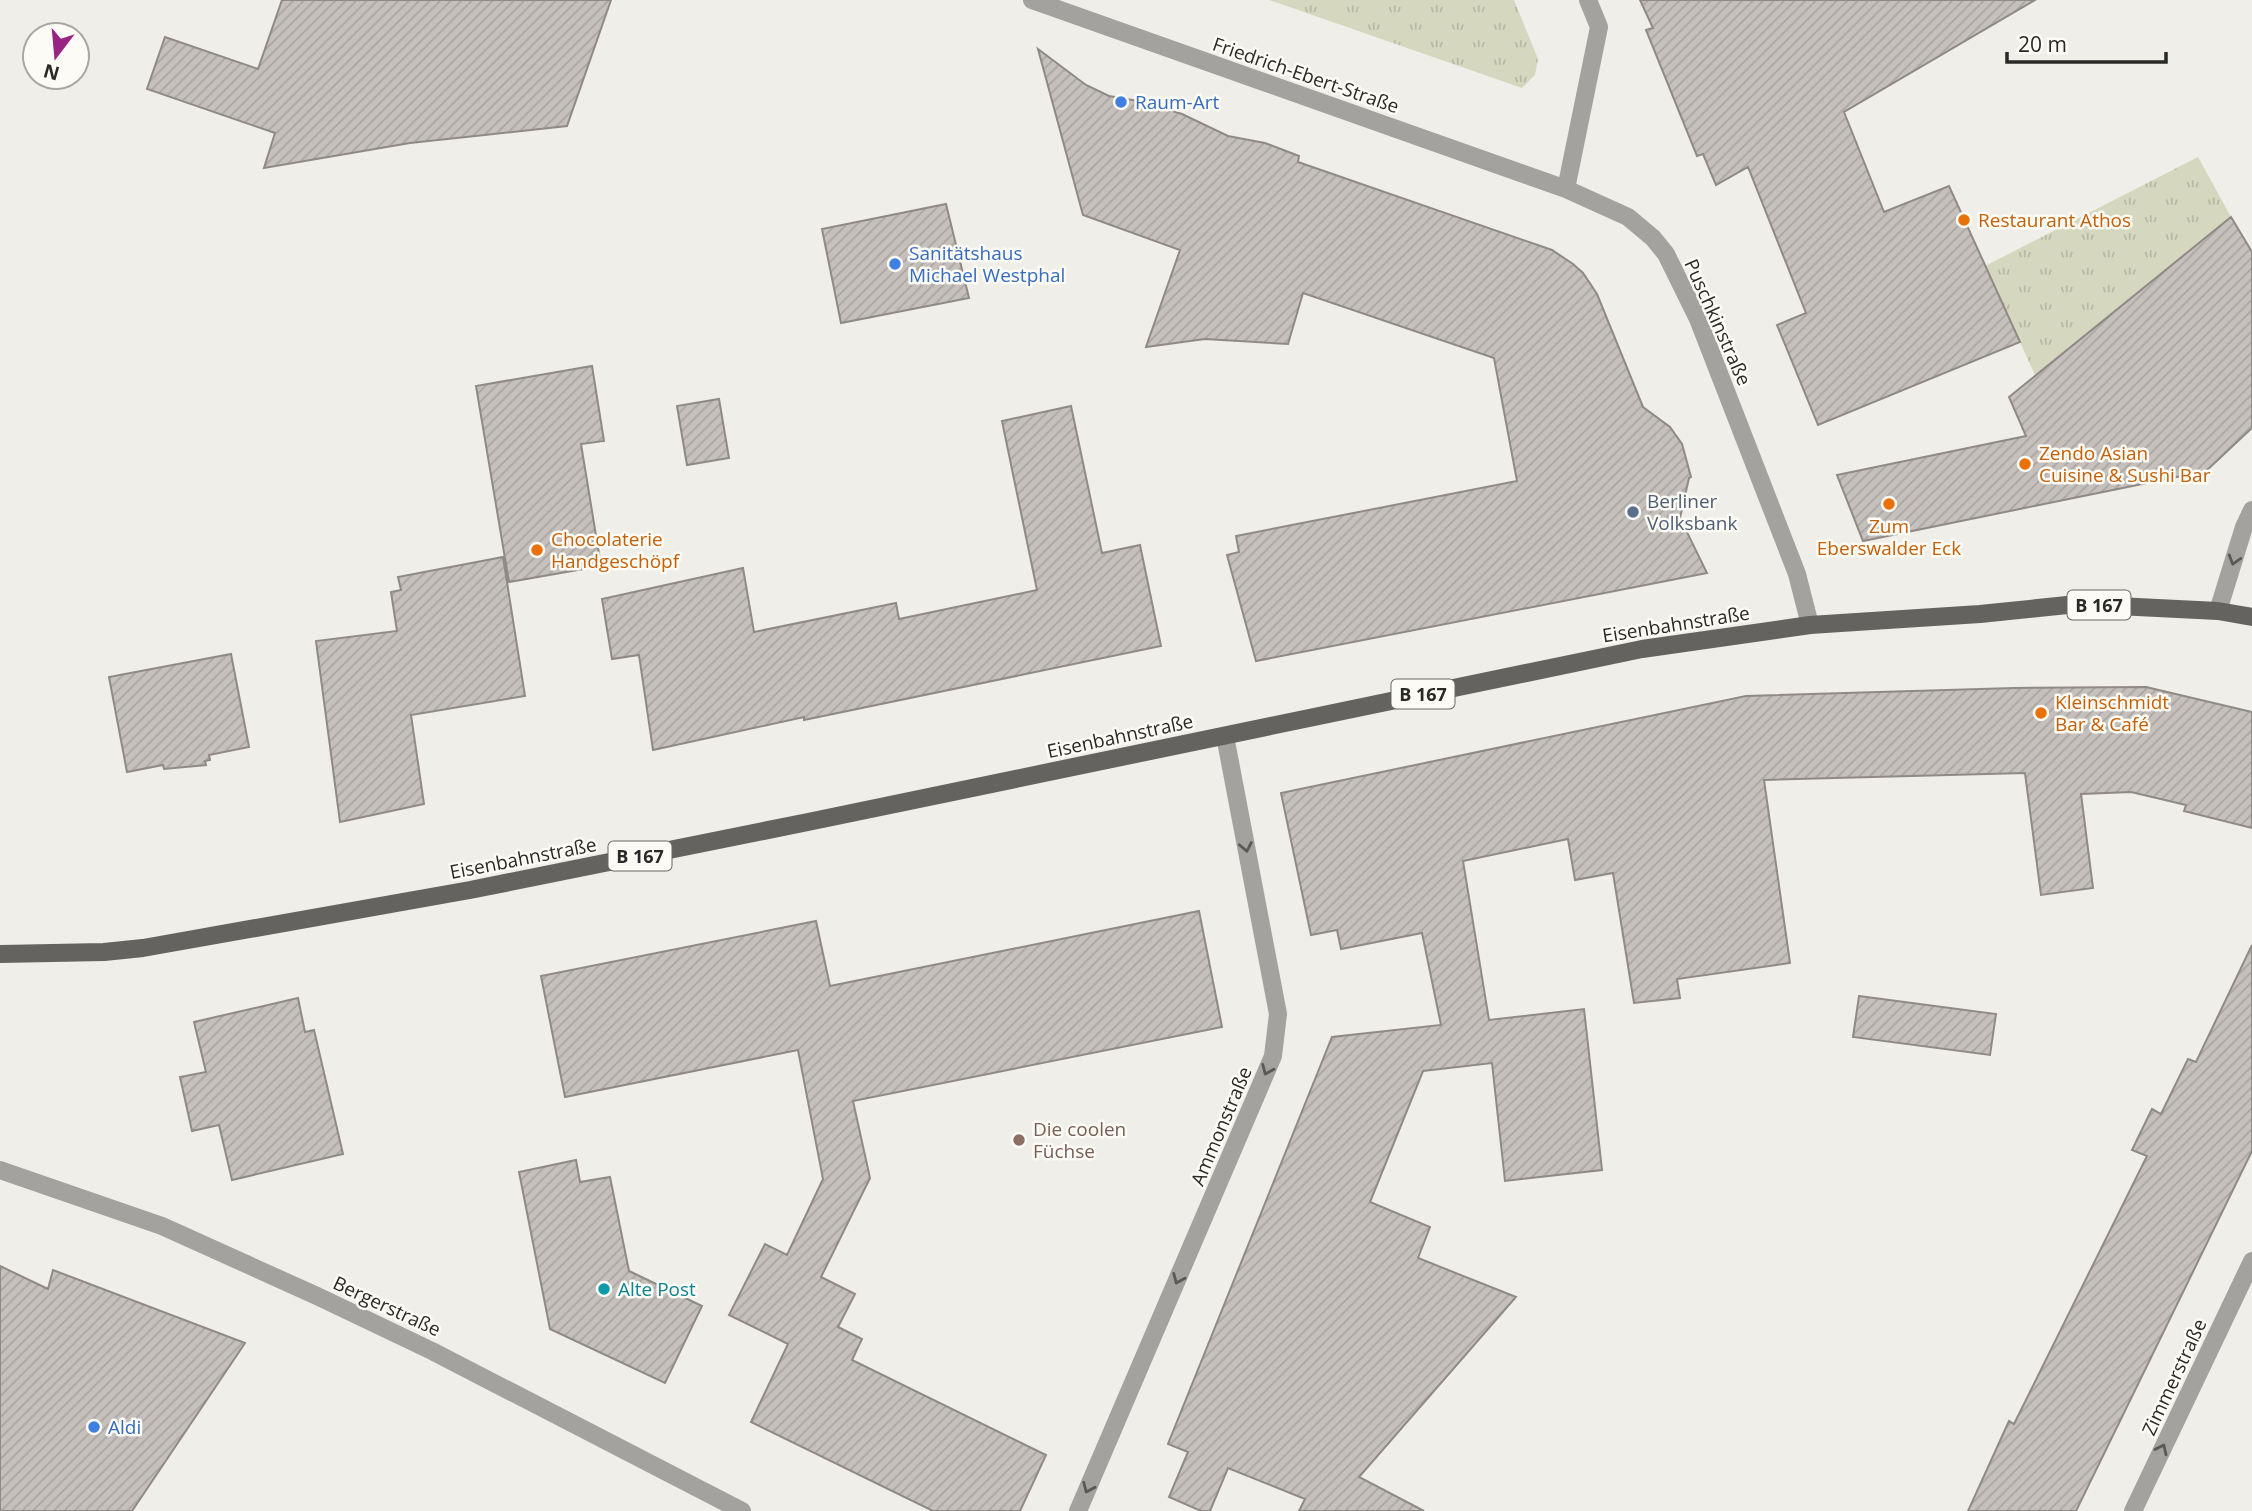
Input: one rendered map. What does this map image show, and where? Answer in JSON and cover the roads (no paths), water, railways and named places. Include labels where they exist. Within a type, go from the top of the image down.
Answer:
[{"type":"main road","name":"Eisenbahnstraße","points":[[0,954],[104,952],[143,948],[470,890],[1621,653],[1810,625],[1980,614],[2077,604],[2218,611],[2252,617]]},
{"type":"street","name":"Friedrich-Ebert-Straße","points":[[1032,0],[1566,189]]},
{"type":"street","points":[[1566,189],[1599,27],[1588,0]]},
{"type":"street","name":"Puschkinstraße","points":[[1566,189],[1628,217],[1653,238],[1666,254],[1699,319],[1797,574],[1810,625]]},
{"type":"street","points":[[2218,611],[2244,527],[2252,510]]},
{"type":"street","name":"Ammonstraße","points":[[1078,1511],[1273,1056],[1278,1014],[1225,736]]},
{"type":"street","name":"Bergerstraße","points":[[0,1170],[162,1226],[317,1296],[432,1350],[742,1511]]},
{"type":"street","name":"Zimmerstraße","points":[[2133,1511],[2252,1261]]},
{"type":"place","name":"Raum-Art","points":[[1121,102]]},
{"type":"place","name":"Restaurant Athos","points":[[1964,220]]},
{"type":"place","name":"Sanitätshaus Michael Westphal","points":[[895,264]]},
{"type":"place","name":"Zendo Asian Cuisine & Sushi Bar","points":[[2025,464]]},
{"type":"place","name":"Zum Eberswalder Eck","points":[[1889,504]]},
{"type":"place","name":"Berliner Volksbank","points":[[1633,512]]},
{"type":"place","name":"Chocolaterie Handgeschöpf","points":[[537,550]]},
{"type":"place","name":"Kleinschmidt Bar & Café","points":[[2041,713]]},
{"type":"place","name":"Die coolen Füchse","points":[[1019,1140]]},
{"type":"place","name":"Alte Post","points":[[604,1289]]},
{"type":"place","name":"Aldi","points":[[94,1427]]}]
